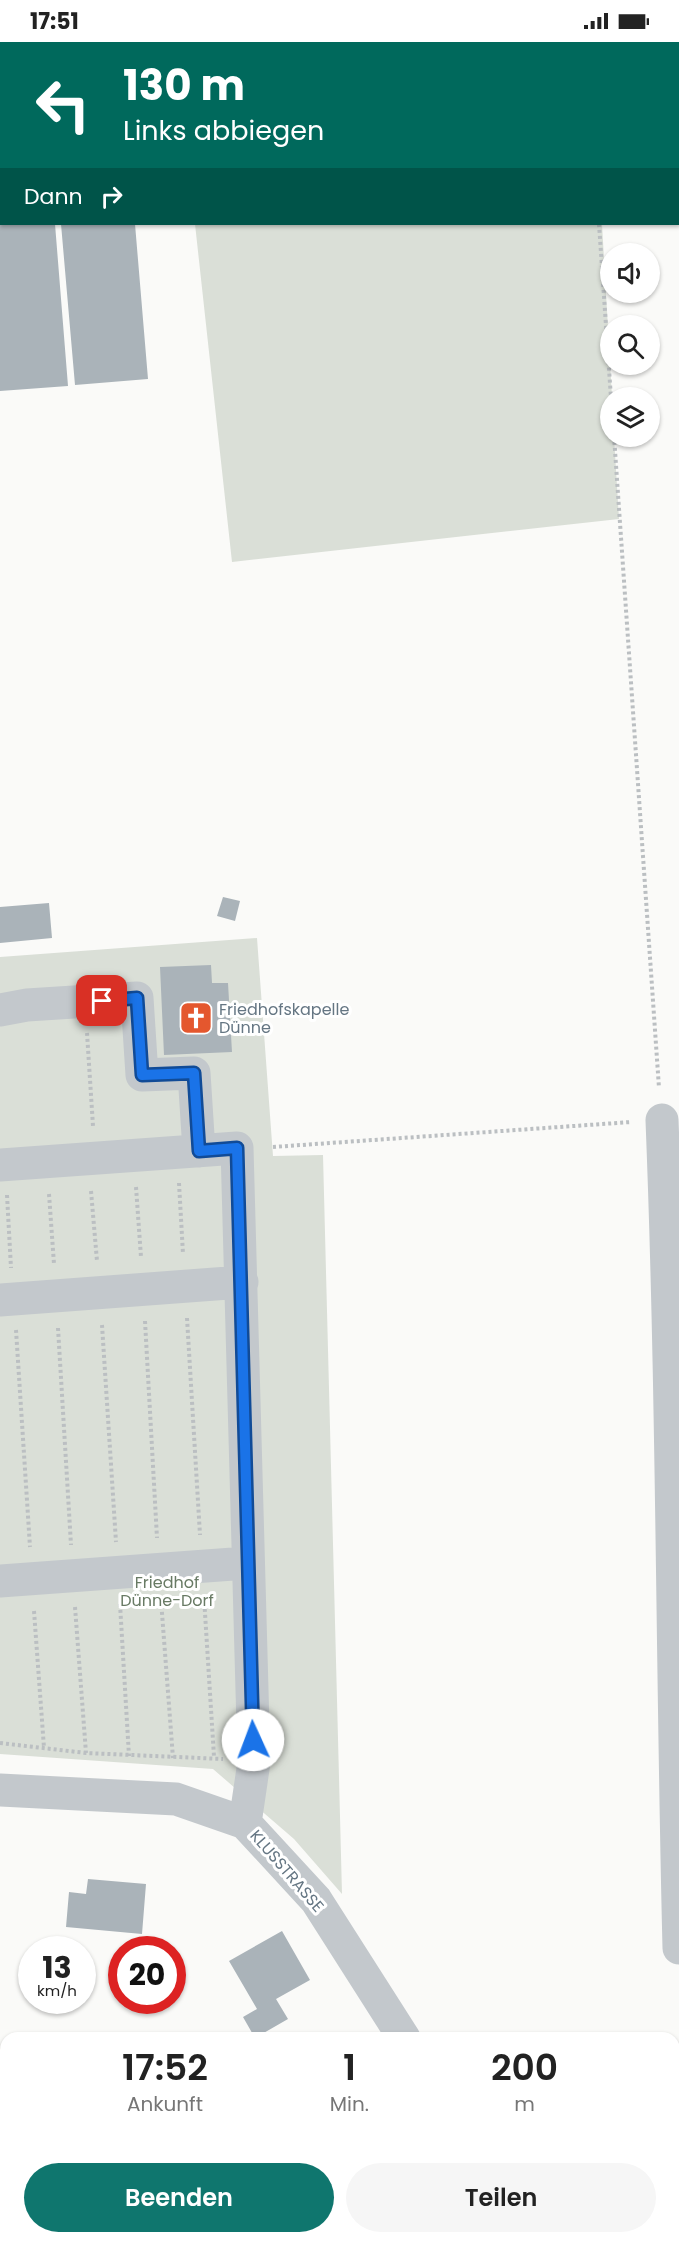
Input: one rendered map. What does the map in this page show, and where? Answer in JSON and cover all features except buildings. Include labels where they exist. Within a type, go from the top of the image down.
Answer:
[{"type":"street","points":[[0,1010],[27,1005],[137,998],[142,1075],[194,1073],[188,1152]]},
{"type":"street","points":[[662,1120],[674,1325],[679,1948]]},
{"type":"street","points":[[2,1165],[237,1148],[254,1762],[244,1823]]},
{"type":"street","points":[[7,1299],[242,1281]]},
{"type":"street","points":[[0,1581],[247,1563]]},
{"type":"street","name":"KLUSSTRASSE","points":[[0,1790],[176,1799],[244,1823],[316,1900],[400,2032]]},
{"type":"path","points":[[599,225],[610,387]]},
{"type":"path","points":[[273,1147],[662,1120],[615,447]]},
{"type":"path","points":[[83,1127],[94,1126],[84,1002]]},
{"type":"path","points":[[188,1152],[185,1286],[214,1758]]},
{"type":"path","points":[[134,1156],[173,1758]]},
{"type":"path","points":[[89,1159],[129,1756]]},
{"type":"path","points":[[47,1162],[86,1753]]},
{"type":"path","points":[[2,1165],[7,1299],[32,1578],[44,1748]]},
{"type":"path","points":[[0,1743],[86,1753],[214,1758],[254,1762]]},
{"type":"green space","points":[[195,225],[602,225],[600,303],[607,303],[607,315],[600,315],[600,375],[611,375],[611,387],[600,387],[600,447],[615,447],[619,519],[232,562]]},
{"type":"green space","name":"Friedhof Dünne-Dorf","points":[[257,938],[273,1156],[323,1155],[342,1894],[294,1839],[213,1769],[0,1754],[0,957]]},
{"type":"place","name":"Friedhofskapelle Dünne","points":[[196,1018]]},
{"type":"route","points":[[102,1001],[137,998],[142,1075],[194,1073],[199,1151],[237,1148],[253,1740]]}]
